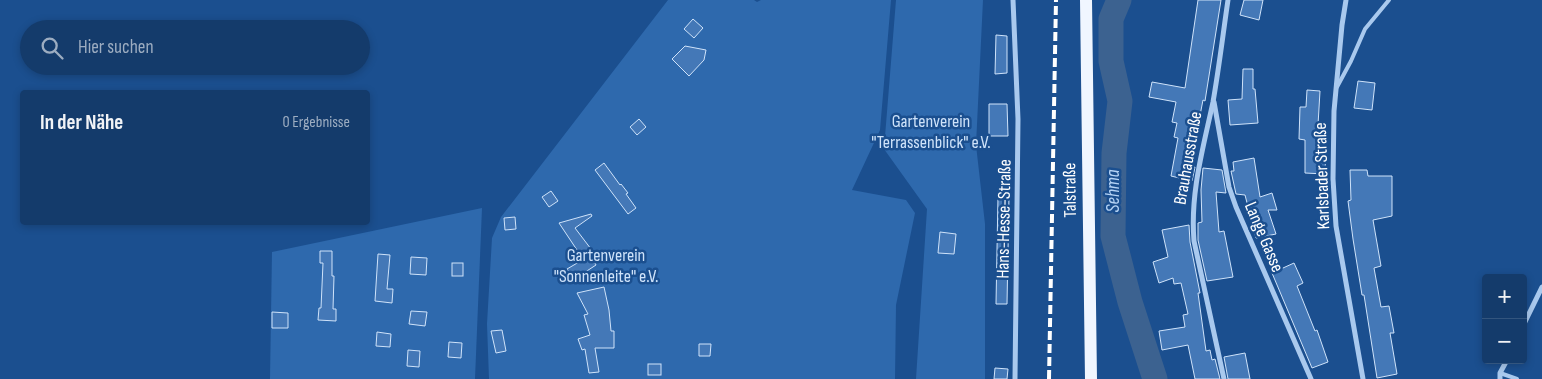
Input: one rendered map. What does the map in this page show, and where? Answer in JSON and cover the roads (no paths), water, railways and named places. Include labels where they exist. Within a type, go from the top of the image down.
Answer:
[{"type":"main road","name":"Talstraße","points":[[1086,0],[1091,379]]},
{"type":"street","name":"Hans-Hesse-Straße","points":[[1014,0],[1018,119],[1015,379]]},
{"type":"street","name":"Brauhausstraße","points":[[1224,379],[1194,241],[1192,219],[1194,189],[1213,100],[1228,0]]},
{"type":"street","name":"Karlsbader Straße","points":[[1346,0],[1336,89],[1332,179],[1336,226],[1363,379]]},
{"type":"street","name":"Lange Gasse","points":[[1213,100],[1229,187],[1236,208],[1311,379]]},
{"type":"street","points":[[1526,319],[1542,287]]},
{"type":"street","points":[[1500,376],[1505,364]]},
{"type":"lane","points":[[1336,89],[1365,29],[1389,0]]},
{"type":"lane","points":[[1500,376],[1518,379]]},
{"type":"waterway","name":"Sehma","points":[[1119,0],[1111,19],[1111,61],[1120,101],[1114,153],[1113,236],[1130,302],[1155,379]]},
{"type":"railway","points":[[1049,379],[1056,0]]},
{"type":"park label","name":"Gartenverein \"Terrassenblick\" e.V.","points":[[931,131]]},
{"type":"park label","name":"Gartenverein \"Sonnenleite\" e.V.","points":[[606,265]]}]
